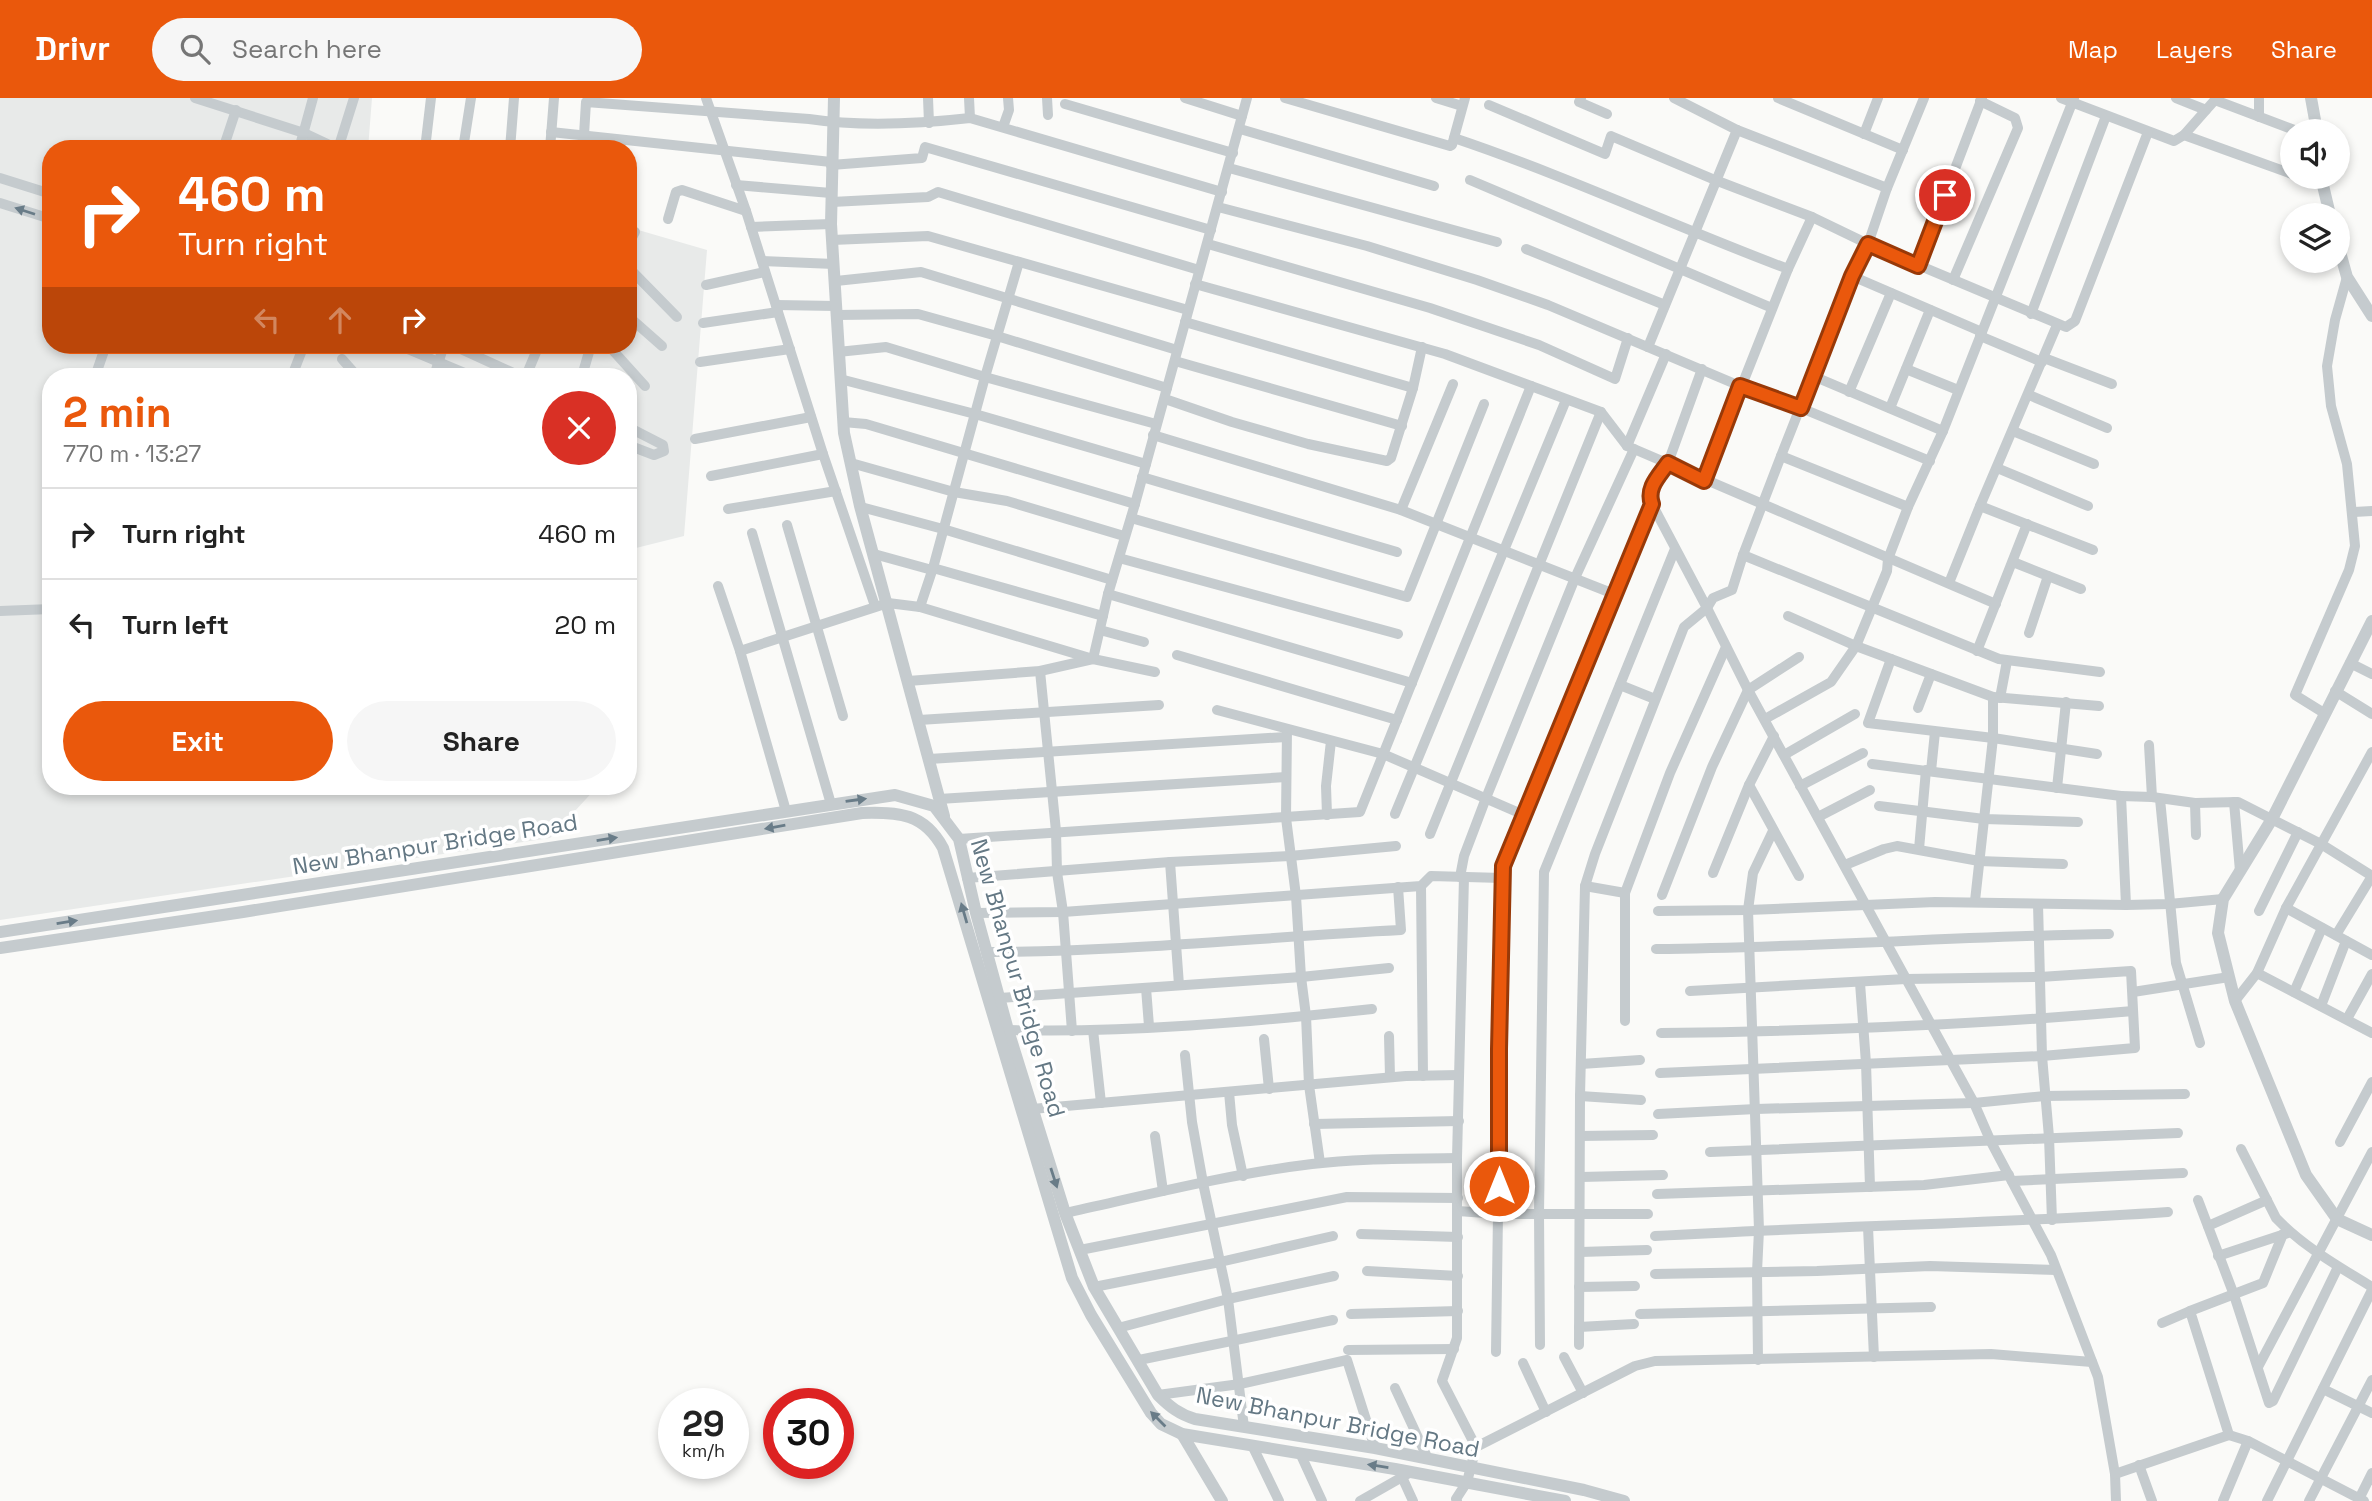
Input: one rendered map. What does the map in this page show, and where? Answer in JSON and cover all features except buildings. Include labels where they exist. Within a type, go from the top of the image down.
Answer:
[{"type":"street","points":[[195,98],[319,140]]},
{"type":"street","points":[[302,140],[313,98]]},
{"type":"street","points":[[341,140],[354,98]]},
{"type":"street","points":[[426,140],[431,98]]},
{"type":"street","points":[[464,140],[471,98]]},
{"type":"street","points":[[511,140],[514,98]]},
{"type":"street","points":[[551,140],[554,98]]},
{"type":"street","points":[[706,98],[746,211],[835,491],[881,604],[908,681],[945,822]]},
{"type":"street","points":[[834,98],[831,224],[843,422],[874,554],[881,604]]},
{"type":"street","points":[[928,98],[929,123]]},
{"type":"street","points":[[968,98],[970,118]]},
{"type":"street","points":[[1003,127],[1009,110],[1008,98]]},
{"type":"street","points":[[1047,98],[1048,116]]},
{"type":"street","points":[[1185,98],[1242,116]]},
{"type":"street","points":[[1093,659],[1108,594],[1219,206],[1247,98]]},
{"type":"street","points":[[1285,98],[1446,146],[1452,145],[1463,102],[1436,98]]},
{"type":"street","points":[[1674,98],[1737,130],[1887,188]]},
{"type":"street","points":[[1778,98],[1903,150]]},
{"type":"street","points":[[1864,134],[1878,98]]},
{"type":"street","points":[[1579,1345],[1580,1097],[1586,886],[1595,854],[1684,626],[1707,608],[1713,598],[1732,590],[1781,456],[1852,276],[1868,244],[1887,188],[1924,98]]},
{"type":"street","points":[[2176,98],[2206,110]]},
{"type":"street","points":[[2259,98],[2259,117]]},
{"type":"street","points":[[2311,98],[2315,119]]},
{"type":"street","points":[[1576,99],[1607,114]]},
{"type":"street","points":[[1765,719],[1831,682],[1856,646],[1887,571],[1888,559],[1908,507],[1930,461],[1981,334],[2069,99],[2174,141],[2184,135],[2215,100],[2280,125]]},
{"type":"street","points":[[584,135],[586,100],[834,122],[929,123],[970,118],[1222,192]]},
{"type":"street","points":[[1918,266],[1981,100],[2015,118],[2018,128],[1953,280]]},
{"type":"street","points":[[1065,104],[1233,153]]},
{"type":"street","points":[[1489,105],[1605,154],[1611,136],[1715,180],[1812,216],[1918,266],[2066,327],[2075,321],[2148,132]]},
{"type":"street","points":[[226,140],[236,110]]},
{"type":"street","points":[[2031,314],[2106,116]]},
{"type":"street","points":[[1240,129],[1434,186]]},
{"type":"street","points":[[1648,347],[1737,130]]},
{"type":"street","points":[[551,132],[584,135],[595,140]]},
{"type":"street","points":[[2184,135],[2280,170]]},
{"type":"street","points":[[1454,138],[1502,154],[1695,234],[1788,269]]},
{"type":"street","points":[[637,145],[723,150],[831,164],[922,158],[925,147],[1211,230]]},
{"type":"street","points":[[1229,169],[1497,242]]},
{"type":"street","points":[[0,178],[42,191]]},
{"type":"street","points":[[1469,180],[1772,308]]},
{"type":"street","points":[[736,184],[831,197],[928,197],[938,192],[1199,270]]},
{"type":"street","points":[[668,219],[676,192],[682,190],[746,211]]},
{"type":"street","points":[[0,203],[42,216]]},
{"type":"street","points":[[1219,206],[1477,280],[1548,305],[1740,386],[1930,461]]},
{"type":"street","points":[[1704,481],[1740,386],[1812,216]]},
{"type":"street","points":[[751,227],[831,224]]},
{"type":"street","points":[[832,240],[928,236],[1188,310]]},
{"type":"street","points":[[1208,244],[1430,308],[1539,345],[1615,379],[1628,338]]},
{"type":"street","points":[[1526,248],[1665,305]]},
{"type":"street","points":[[920,607],[1019,262]]},
{"type":"street","points":[[706,285],[763,267],[834,264]]},
{"type":"street","points":[[836,281],[921,272],[1402,426]]},
{"type":"street","points":[[2346,273],[2372,316]]},
{"type":"street","points":[[637,276],[677,317]]},
{"type":"street","points":[[1852,276],[2043,360],[2112,384]]},
{"type":"street","points":[[2324,713],[2295,695],[2349,570],[2355,546],[2354,512],[2347,464],[2331,406],[2327,366],[2335,320],[2347,277]]},
{"type":"street","points":[[1195,284],[1422,348],[1601,412],[1631,448],[1997,604]]},
{"type":"street","points":[[1849,392],[1891,293]]},
{"type":"street","points":[[703,323],[777,308],[918,314],[997,335],[1166,393],[1232,422],[1308,444],[1383,461],[1391,458],[1413,388],[1422,348]]},
{"type":"street","points":[[1890,408],[1930,310]]},
{"type":"street","points":[[1185,322],[1413,388]]},
{"type":"street","points":[[637,324],[662,346]]},
{"type":"street","points":[[1949,583],[2057,325]]},
{"type":"street","points":[[838,352],[886,346],[985,377],[1157,424]]},
{"type":"street","points":[[700,362],[790,349]]},
{"type":"street","points":[[420,354],[454,368]]},
{"type":"street","points":[[437,368],[442,354]]},
{"type":"street","points":[[472,354],[502,368]]},
{"type":"street","points":[[616,354],[629,368]]},
{"type":"street","points":[[1457,1501],[1467,1482],[1475,1447],[1442,1381],[1457,1338],[1457,1158],[1464,856],[1575,578],[1631,448],[1666,354]]},
{"type":"street","points":[[342,359],[350,368]]},
{"type":"street","points":[[1702,369],[1668,463],[1652,486],[1652,504],[1748,690],[1974,1102],[2056,1270],[2098,1377],[2115,1474],[2116,1501]]},
{"type":"street","points":[[1906,369],[1958,390]]},
{"type":"street","points":[[1813,376],[1942,431]]},
{"type":"street","points":[[637,377],[645,386]]},
{"type":"street","points":[[840,379],[975,414],[1146,464]]},
{"type":"street","points":[[1401,510],[1453,384]]},
{"type":"street","points":[[959,839],[1360,812],[1531,386]]},
{"type":"street","points":[[2029,395],[2108,428]]},
{"type":"street","points":[[1395,814],[1566,400]]},
{"type":"street","points":[[1130,518],[1407,597],[1484,404]]},
{"type":"street","points":[[1430,834],[1601,412]]},
{"type":"street","points":[[695,439],[811,417]]},
{"type":"street","points":[[843,422],[866,424],[1135,504]]},
{"type":"street","points":[[2013,431],[2094,464]]},
{"type":"street","points":[[637,432],[663,445],[664,452],[654,456],[637,449]]},
{"type":"street","points":[[1153,436],[1401,510],[1614,594]]},
{"type":"street","points":[[711,476],[823,454]]},
{"type":"street","points":[[1781,456],[1908,507]]},
{"type":"street","points":[[851,463],[954,492],[1007,501],[1124,536]]},
{"type":"street","points":[[1997,468],[2088,506]]},
{"type":"street","points":[[1142,477],[1397,552]]},
{"type":"street","points":[[728,509],[835,491]]},
{"type":"street","points":[[1496,1352],[1503,866],[1652,504]]},
{"type":"street","points":[[1980,506],[2093,550]]},
{"type":"street","points":[[861,507],[1112,580]]},
{"type":"street","points":[[2354,512],[2372,511]]},
{"type":"street","points":[[787,524],[843,716]]},
{"type":"street","points":[[1978,650],[2027,524]]},
{"type":"street","points":[[752,533],[831,804]]},
{"type":"street","points":[[1540,1345],[1539,1213],[1544,872],[1675,549]]},
{"type":"street","points":[[874,554],[1103,616]]},
{"type":"street","points":[[1743,555],[2007,661],[2100,672]]},
{"type":"street","points":[[1119,558],[1398,634]]},
{"type":"street","points":[[2013,562],[2081,589]]},
{"type":"street","points":[[2029,634],[2048,576]]},
{"type":"street","points":[[718,586],[740,651],[786,811]]},
{"type":"street","points":[[1108,594],[1412,682]]},
{"type":"street","points":[[740,651],[881,604],[920,607],[1093,659],[1155,672]]},
{"type":"street","points":[[0,611],[42,609]]},
{"type":"street","points":[[1788,616],[1856,646],[1997,698],[2099,706]]},
{"type":"street","points":[[2370,627],[2272,819],[2223,899],[2218,933],[2235,1001],[2306,1175],[2318,1196],[2337,1219],[2372,1235]]},
{"type":"street","points":[[1100,630],[1144,642]]},
{"type":"street","points":[[1625,1021],[1625,892],[1670,773],[1726,647]]},
{"type":"street","points":[[1177,655],[1396,720]]},
{"type":"street","points":[[1662,895],[1712,767],[1748,690],[1799,657]]},
{"type":"street","points":[[908,681],[1040,671],[1093,659]]},
{"type":"street","points":[[1891,659],[1868,723],[2097,754]]},
{"type":"street","points":[[1975,901],[1997,698],[2007,661]]},
{"type":"street","points":[[2350,663],[2372,674]]},
{"type":"street","points":[[1040,671],[1072,1031]]},
{"type":"street","points":[[1918,708],[1931,674]]},
{"type":"street","points":[[1620,685],[1656,699]]},
{"type":"street","points":[[2335,691],[2372,714]]},
{"type":"street","points":[[2057,788],[2066,702]]},
{"type":"street","points":[[919,720],[1159,705]]},
{"type":"street","points":[[1217,710],[1287,733],[1383,754],[1524,815]]},
{"type":"street","points":[[1784,755],[1855,714]]},
{"type":"street","points":[[1919,849],[1935,732]]},
{"type":"street","points":[[929,759],[1287,733]]},
{"type":"street","points":[[1287,733],[1286,818],[1296,896],[1310,1085],[1320,1163]]},
{"type":"street","points":[[1713,873],[1749,785],[1774,736]]},
{"type":"street","points":[[1328,815],[1326,786],[1331,741]]},
{"type":"street","points":[[2149,746],[2176,963],[2200,1043]]},
{"type":"street","points":[[1800,786],[1863,753]]},
{"type":"street","points":[[2235,1001],[2257,973],[2286,908],[2371,758]]},
{"type":"street","points":[[1872,764],[2121,796],[2195,803],[2234,802],[2321,844],[2372,876],[2341,938],[2321,1006]]},
{"type":"street","points":[[939,799],[1286,777]]},
{"type":"street","points":[[1749,785],[1799,876]]},
{"type":"street","points":[[1818,817],[1870,790]]},
{"type":"street","name":"New Bhanpur Bridge Road","points":[[0,932],[895,795],[934,806],[959,839],[1008,1030],[1065,1213],[1094,1287],[1158,1395],[1181,1414],[1195,1419],[1375,1448],[1584,1490],[1624,1501]]},
{"type":"street","points":[[2121,796],[2126,905]]},
{"type":"street","points":[[2234,802],[2240,871]]},
{"type":"street","points":[[2195,803],[2196,835]]},
{"type":"street","points":[[1879,806],[1984,819],[2078,822]]},
{"type":"street","name":"New Bhanpur Bridge Road","points":[[0,948],[862,813],[892,812],[913,818],[935,833],[943,848],[1072,1278],[1091,1315],[1151,1413],[1161,1424],[1182,1434],[1300,1453],[1406,1475],[1467,1482],[1503,1495],[1565,1501]]},
{"type":"street","points":[[1758,1360],[1759,1230],[1748,910],[1752,873],[1773,831]]},
{"type":"street","points":[[2259,911],[2298,832]]},
{"type":"street","points":[[967,878],[1396,846]]},
{"type":"street","points":[[1845,865],[1897,846],[1979,861],[2063,864]]},
{"type":"street","points":[[1170,862],[1179,985]]},
{"type":"street","points":[[1423,1076],[1422,886],[1430,876],[1502,878]]},
{"type":"street","points":[[976,913],[1063,912],[1422,886]]},
{"type":"street","points":[[1586,886],[1625,892]]},
{"type":"street","points":[[986,952],[1065,952],[1401,930],[1398,887]]},
{"type":"street","points":[[1658,911],[1975,901],[2126,905],[2223,899]]},
{"type":"street","points":[[2038,904],[2042,1056],[2052,1220]]},
{"type":"street","points":[[2286,908],[2372,955]]},
{"type":"street","points":[[2294,992],[2322,928]]},
{"type":"street","points":[[1656,949],[1751,948],[2109,934]]},
{"type":"street","points":[[999,998],[1301,977],[1389,968]]},
{"type":"street","points":[[1660,1073],[2042,1056],[2135,1048],[2132,971],[2040,977],[1906,979],[1690,991]]},
{"type":"street","points":[[2257,973],[2372,1033]]},
{"type":"street","points":[[2347,1019],[2372,974]]},
{"type":"street","points":[[2133,992],[2229,977]]},
{"type":"street","points":[[1860,983],[1870,1187]]},
{"type":"street","points":[[1146,988],[1149,1027]]},
{"type":"street","points":[[1008,1030],[1072,1031],[1149,1027],[1372,1009]]},
{"type":"street","points":[[1661,1033],[2043,1019],[2133,1011]]},
{"type":"street","points":[[1093,1030],[1101,1103]]},
{"type":"street","points":[[1389,1036],[1390,1077]]},
{"type":"street","points":[[1264,1039],[1269,1089]]},
{"type":"street","points":[[1185,1055],[1203,1182],[1228,1299],[1244,1427]]},
{"type":"street","points":[[1581,1064],[1640,1060]]},
{"type":"street","points":[[1032,1109],[1390,1077],[1459,1075]]},
{"type":"street","points":[[2340,1142],[2372,1082]]},
{"type":"street","points":[[1229,1092],[1232,1125],[1243,1176]]},
{"type":"street","points":[[1658,1114],[1974,1102],[2045,1096],[2185,1094]]},
{"type":"street","points":[[1580,1097],[1641,1100]]},
{"type":"street","points":[[1314,1124],[1459,1121]]},
{"type":"street","points":[[1710,1152],[2178,1133]]},
{"type":"street","points":[[1580,1136],[1654,1135]]},
{"type":"street","points":[[1155,1136],[1163,1191]]},
{"type":"street","points":[[2241,1149],[2276,1218],[2288,1233],[2372,1288],[2267,1501]]},
{"type":"street","points":[[2258,1367],[2372,1152]]},
{"type":"street","points":[[1065,1213],[1203,1182],[1320,1163],[1457,1158]]},
{"type":"street","points":[[1657,1195],[1924,1185],[2010,1178],[2183,1173]]},
{"type":"street","points":[[1581,1177],[1663,1175]]},
{"type":"street","points":[[1080,1250],[1347,1196],[1458,1198]]},
{"type":"street","points":[[2198,1200],[2234,1295],[2267,1401],[2272,1403],[2338,1267]]},
{"type":"street","points":[[2208,1226],[2267,1200]]},
{"type":"street","points":[[1458,1211],[1499,1214],[1648,1214]]},
{"type":"street","points":[[1655,1236],[2033,1221],[2168,1212]]},
{"type":"street","points":[[1868,1227],[1874,1357]]},
{"type":"street","points":[[2218,1256],[2288,1233]]},
{"type":"street","points":[[2161,1323],[2264,1282],[2288,1233]]},
{"type":"street","points":[[1361,1234],[1458,1237]]},
{"type":"street","points":[[1094,1287],[1333,1236]]},
{"type":"street","points":[[1580,1252],[1647,1250]]},
{"type":"street","points":[[1655,1274],[1930,1266],[2056,1270]]},
{"type":"street","points":[[1367,1272],[1458,1276]]},
{"type":"street","points":[[1118,1328],[1228,1299],[1334,1276]]},
{"type":"street","points":[[1579,1287],[1635,1286]]},
{"type":"street","points":[[1579,1327],[1637,1319],[1758,1312],[1931,1307]]},
{"type":"street","points":[[1351,1314],[1458,1311]]},
{"type":"street","points":[[2190,1311],[2229,1435]]},
{"type":"street","points":[[1139,1360],[1333,1320]]},
{"type":"street","points":[[1348,1350],[1454,1349]]},
{"type":"street","points":[[1475,1447],[1635,1366],[1655,1361],[1991,1354],[2092,1362]]},
{"type":"street","points":[[1564,1357],[1583,1393]]},
{"type":"street","points":[[1158,1395],[1240,1384],[1347,1360],[1375,1448]]},
{"type":"street","points":[[1523,1363],[1546,1412]]},
{"type":"street","points":[[2309,1501],[2372,1380]]},
{"type":"street","points":[[1395,1388],[1428,1459]]},
{"type":"street","points":[[2323,1389],[2372,1413]]},
{"type":"street","points":[[1182,1434],[1222,1501]]},
{"type":"street","points":[[2115,1474],[2229,1435],[2248,1441],[2360,1500],[2372,1474]]},
{"type":"street","points":[[2223,1501],[2248,1441]]},
{"type":"street","points":[[1252,1445],[1279,1501]]},
{"type":"street","points":[[1300,1453],[1322,1501]]},
{"type":"street","points":[[2139,1465],[2152,1501]]},
{"type":"street","points":[[1364,1500],[1406,1475],[1413,1501]]},
{"type":"shaded area","points":[[0,98],[372,98],[369,140],[42,140],[42,354],[637,354],[637,230],[707,250],[684,536],[637,548],[637,368],[42,368],[42,795],[590,795],[550,838],[0,920]]},
{"type":"route","points":[[1499,1186],[1503,866],[1652,504],[1652,486],[1668,463],[1704,481],[1740,386],[1801,408],[1852,276],[1868,244],[1918,266],[1945,195]]}]
